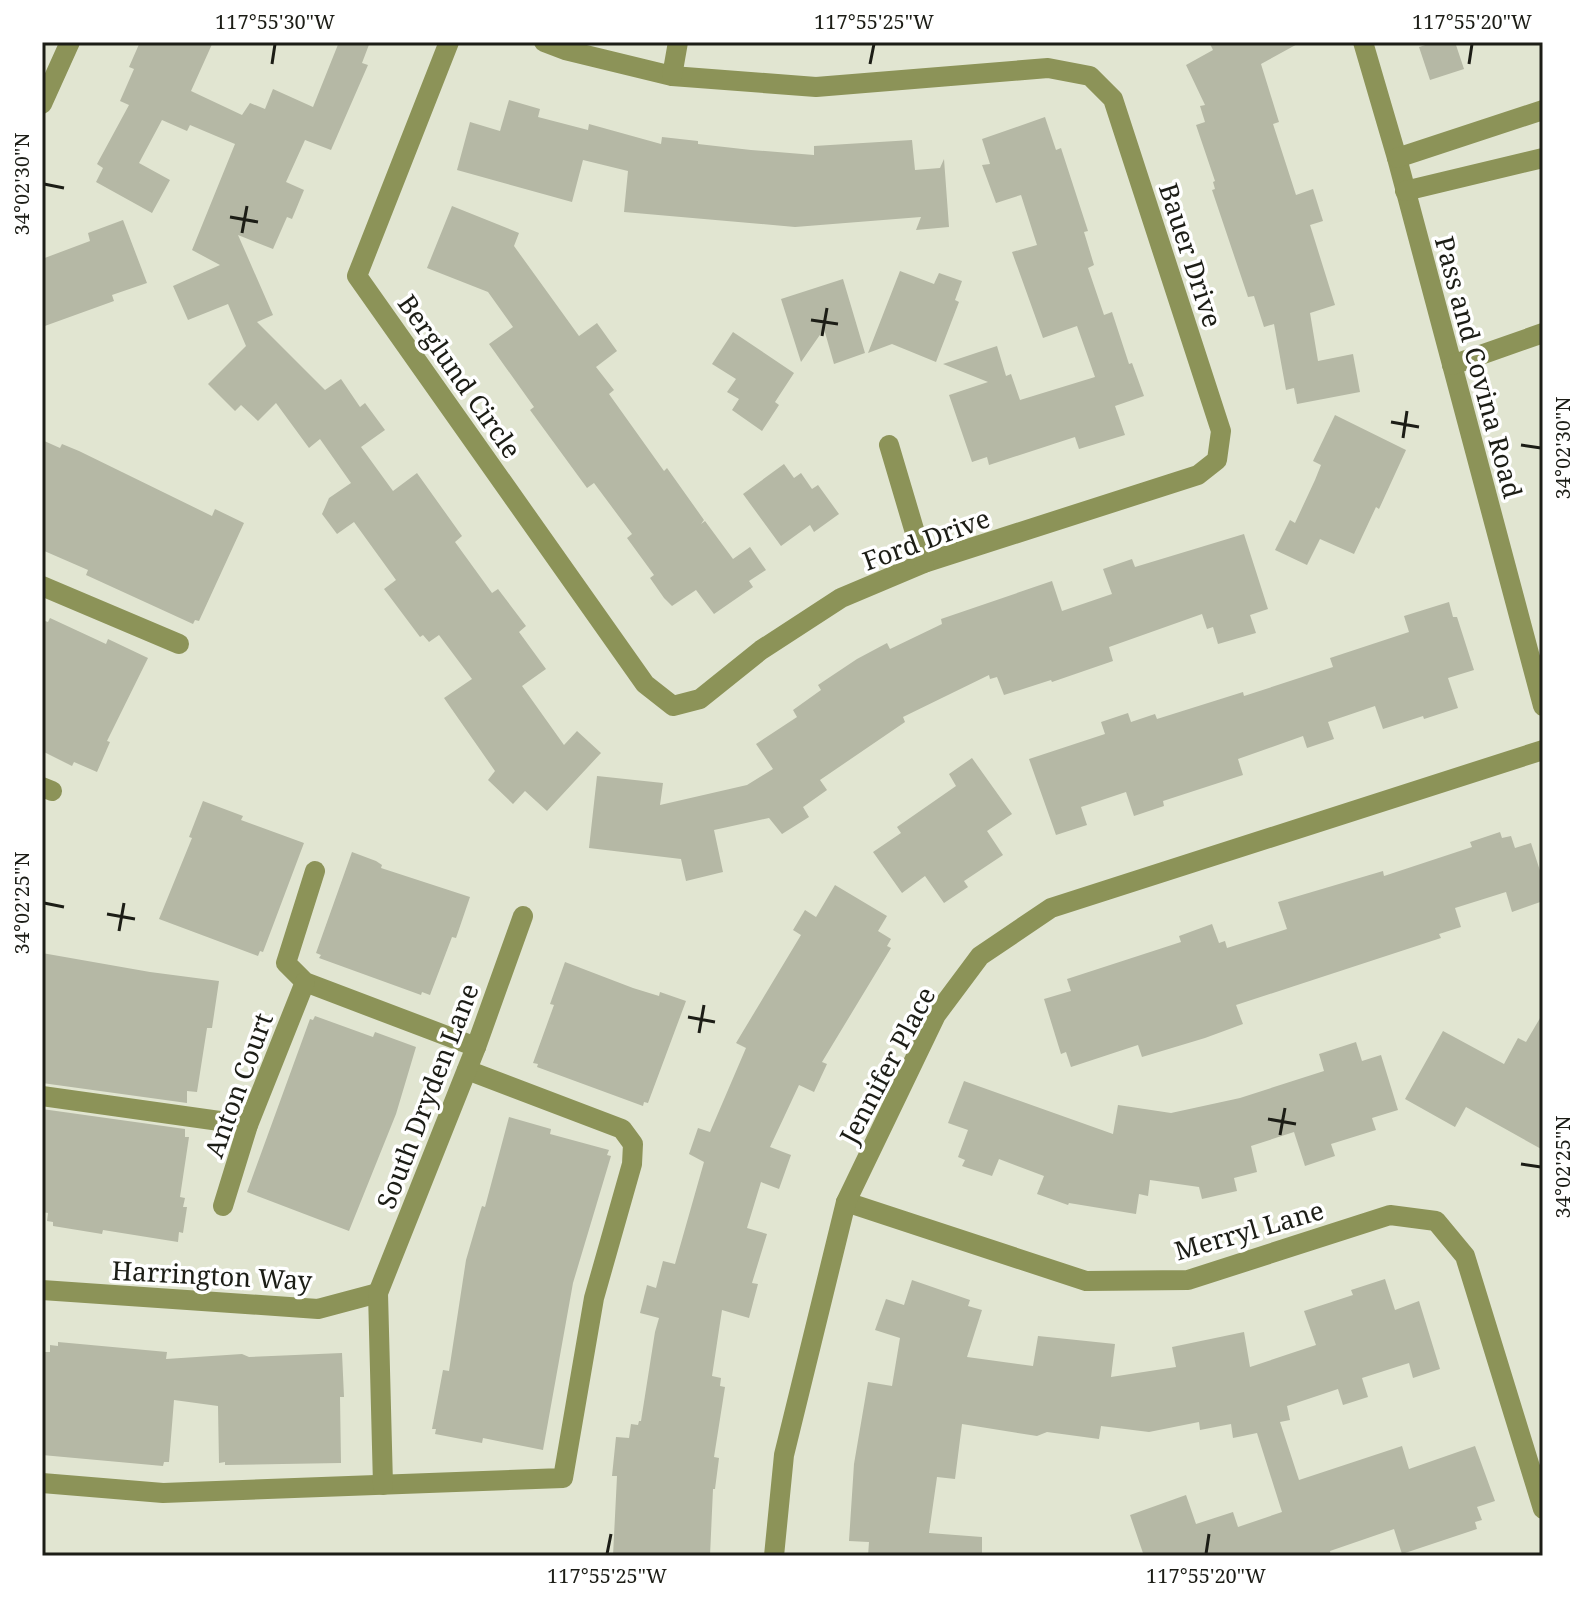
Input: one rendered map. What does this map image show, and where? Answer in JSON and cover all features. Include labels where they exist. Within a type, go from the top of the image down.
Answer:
[{"type":"street","points":[[42,104],[70,42]]},
{"type":"street","name":"Berglund Circle","points":[[449,42],[357,276],[645,684],[673,706]]},
{"type":"street","points":[[544,42],[672,76],[678,42]]},
{"type":"street","name":"Pass and Covina Road","points":[[1363,42],[1397,158],[1543,706]]},
{"type":"street","name":"Bauer Drive","points":[[672,76],[816,87],[1048,68],[1090,76],[1113,99],[1221,431],[1217,460]]},
{"type":"street","points":[[1397,158],[1543,110]]},
{"type":"street","points":[[1405,191],[1543,158]]},
{"type":"street","points":[[1452,365],[1543,333]]},
{"type":"street","points":[[889,445],[924,563]]},
{"type":"street","name":"Ford Drive","points":[[673,706],[700,699],[761,650],[841,598],[924,563],[1198,475],[1217,460]]},
{"type":"street","points":[[42,586],[179,644]]},
{"type":"street","name":"Jennifer Place","points":[[774,1556],[784,1455],[846,1202],[936,1015],[980,956],[1051,908],[1543,750]]},
{"type":"street","points":[[315,871],[286,963],[305,982],[476,1047]]},
{"type":"street","name":"South Dryden Lane","points":[[378,1293],[476,1047],[523,916]]},
{"type":"street","name":"Anton Court","points":[[223,1206],[248,1125],[305,982]]},
{"type":"street","points":[[42,1483],[163,1493],[563,1478],[594,1298],[632,1164],[633,1144],[622,1129],[467,1070]]},
{"type":"street","points":[[42,1096],[248,1125]]},
{"type":"street","name":"Merryl Lane","points":[[846,1202],[1086,1281],[1188,1280],[1390,1215],[1436,1221],[1465,1256],[1543,1509]]},
{"type":"street","name":"Harrington Way","points":[[42,1290],[318,1309],[378,1293]]},
{"type":"street","points":[[378,1293],[383,1485]]},
{"type":"building","points":[[140,42],[213,42],[191,91],[242,115],[250,103],[265,109],[273,89],[313,107],[339,42],[370,42],[362,63],[368,65],[331,150],[305,140],[286,182],[304,190],[292,219],[287,217],[273,249],[238,235],[273,315],[257,322],[325,390],[341,379],[360,407],[365,403],[385,430],[361,447],[393,491],[417,473],[462,536],[455,542],[492,593],[498,589],[526,626],[519,632],[546,669],[522,686],[564,745],[577,731],[601,753],[547,811],[525,791],[513,804],[488,780],[495,771],[444,698],[472,679],[439,635],[429,642],[423,635],[420,637],[384,589],[396,580],[354,522],[337,534],[322,514],[329,498],[351,483],[320,439],[309,448],[276,403],[258,421],[241,405],[235,411],[208,384],[246,346],[228,304],[188,320],[173,286],[220,265],[192,250],[235,144],[190,125],[187,131],[162,120],[139,163],[170,180],[152,213],[96,182],[103,168],[97,164],[129,105],[120,101],[134,69],[129,67]]},
{"type":"building","points":[[1209,42],[1301,42],[1261,64],[1279,122],[1273,124],[1296,195],[1313,189],[1323,221],[1310,225],[1335,305],[1310,313],[1318,361],[1353,354],[1360,392],[1297,404],[1294,388],[1286,390],[1274,324],[1264,327],[1254,296],[1248,297],[1212,190],[1215,189],[1215,181],[1196,125],[1205,122],[1200,106],[1205,105],[1186,65],[1213,50]]},
{"type":"building","points":[[1435,42],[1455,42],[1464,69],[1430,80],[1419,47]]},
{"type":"building","points":[[509,100],[540,109],[538,117],[588,130],[589,124],[661,144],[662,137],[698,141],[698,144],[814,155],[814,146],[912,140],[915,170],[940,168],[944,159],[949,227],[916,230],[921,217],[795,227],[624,212],[628,171],[583,160],[572,202],[457,170],[470,122],[500,131]]},
{"type":"building","points":[[1045,117],[1056,150],[1061,148],[1088,231],[1084,232],[1094,265],[1088,268],[1104,315],[1112,312],[1129,364],[1132,363],[1144,396],[1115,406],[1125,435],[1079,449],[1075,437],[989,465],[987,457],[972,462],[949,395],[988,382],[943,364],[997,346],[1006,376],[1011,374],[1020,400],[1095,377],[1077,326],[1043,338],[1012,252],[1037,245],[1021,195],[996,203],[982,165],[990,164],[982,139]]},
{"type":"building","points":[[452,206],[519,233],[514,246],[579,336],[597,323],[617,351],[596,367],[614,390],[609,394],[664,471],[667,468],[704,520],[701,524],[705,521],[733,559],[750,547],[766,570],[749,581],[753,587],[714,614],[696,590],[672,606],[664,598],[650,578],[654,575],[627,538],[632,534],[594,483],[587,488],[530,410],[534,407],[489,344],[513,327],[488,292],[427,268]]},
{"type":"building","points":[[123,220],[147,283],[112,295],[114,301],[42,327],[42,259],[90,241],[88,233]]},
{"type":"building","points":[[900,271],[934,284],[939,273],[962,281],[955,300],[959,302],[936,362],[892,344],[868,353]]},
{"type":"building","points":[[843,279],[865,353],[834,364],[824,329],[801,362],[781,299]]},
{"type":"building","points":[[733,332],[794,373],[775,402],[779,405],[762,431],[732,410],[739,399],[727,392],[736,379],[712,364]]},
{"type":"building","points":[[1335,415],[1406,450],[1354,554],[1320,539],[1307,565],[1275,550],[1290,520],[1295,523],[1315,480],[1321,465],[1313,461]]},
{"type":"building","points":[[42,440],[60,448],[62,444],[79,451],[212,516],[215,509],[244,523],[199,621],[195,620],[193,624],[86,575],[88,570],[42,550]]},
{"type":"building","points":[[784,464],[794,478],[801,473],[812,489],[818,485],[839,514],[814,532],[810,525],[781,546],[743,494]]},
{"type":"building","points":[[1244,534],[1268,609],[1250,615],[1256,633],[1218,644],[1213,627],[1207,629],[1202,614],[1109,647],[1113,661],[1052,682],[1004,695],[997,677],[990,679],[989,675],[903,717],[905,722],[820,780],[827,790],[803,807],[809,817],[782,834],[769,818],[714,830],[723,872],[686,881],[681,859],[589,848],[597,776],[663,783],[660,805],[747,785],[773,769],[756,744],[797,717],[793,710],[821,690],[818,685],[887,643],[890,649],[942,624],[941,619],[1052,581],[1062,611],[1112,594],[1103,569],[1132,559],[1135,567]]},
{"type":"building","points":[[1449,602],[1474,670],[1448,678],[1458,708],[1383,729],[1375,706],[1328,722],[1334,739],[1307,748],[1303,736],[1238,759],[1243,775],[1163,801],[1164,806],[1134,816],[1126,792],[1081,807],[1087,825],[1056,835],[1029,759],[1105,734],[1101,722],[1128,713],[1131,722],[1155,714],[1157,719],[1243,692],[1244,696],[1333,667],[1330,658],[1409,632],[1404,616]]},
{"type":"building","points":[[50,618],[106,644],[108,639],[148,658],[107,741],[110,742],[97,772],[74,762],[72,766],[42,751],[42,620],[48,622]]},
{"type":"building","points":[[972,758],[1012,814],[987,831],[1003,855],[964,881],[968,887],[944,903],[925,876],[902,893],[873,852],[901,833],[897,827],[956,786],[949,774]]},
{"type":"building","points":[[203,801],[243,816],[241,820],[304,843],[263,952],[260,951],[258,956],[159,919],[192,838],[189,837]]},
{"type":"building","points":[[1500,832],[1502,838],[1511,836],[1515,848],[1531,843],[1543,880],[1543,901],[1512,912],[1506,892],[1455,908],[1461,927],[1439,934],[1441,938],[1236,1005],[1243,1024],[1205,1038],[1142,1057],[1138,1045],[1071,1067],[1066,1052],[1061,1054],[1044,999],[1071,991],[1067,979],[1181,942],[1179,936],[1212,924],[1219,943],[1225,941],[1227,948],[1287,929],[1278,902],[1383,871],[1384,876],[1472,847],[1470,842]]},
{"type":"building","points":[[352,852],[376,861],[382,865],[381,868],[470,897],[456,938],[452,937],[430,995],[422,992],[421,995],[319,958],[321,955],[316,953]]},
{"type":"building","points":[[835,885],[887,916],[878,931],[891,939],[887,946],[891,948],[822,1062],[827,1064],[814,1092],[799,1085],[770,1147],[791,1155],[779,1189],[761,1182],[747,1228],[767,1234],[752,1283],[758,1284],[749,1318],[722,1310],[712,1376],[721,1378],[720,1386],[725,1387],[714,1457],[719,1458],[713,1489],[710,1556],[613,1556],[617,1476],[612,1476],[616,1437],[629,1438],[631,1424],[638,1425],[641,1421],[659,1318],[640,1313],[647,1285],[656,1288],[663,1261],[675,1264],[704,1162],[689,1154],[698,1128],[710,1132],[746,1048],[736,1043],[801,935],[793,930],[805,910],[816,917]]},
{"type":"building","points":[[42,953],[219,981],[212,1028],[207,1028],[197,1092],[187,1091],[187,1103],[42,1083]]},
{"type":"building","points":[[565,962],[633,988],[659,996],[660,992],[686,1001],[648,1103],[644,1102],[643,1106],[533,1063],[554,1005],[550,1004]]},
{"type":"building","points":[[1543,1013],[1543,1150],[1466,1107],[1455,1127],[1405,1099],[1443,1031],[1504,1064],[1518,1038],[1526,1042]]},
{"type":"building","points":[[315,1016],[373,1037],[375,1032],[416,1047],[396,1114],[349,1231],[247,1192],[310,1019],[313,1020]]},
{"type":"building","points":[[1356,1042],[1362,1061],[1381,1055],[1398,1110],[1372,1118],[1376,1130],[1331,1144],[1335,1156],[1305,1166],[1294,1132],[1251,1146],[1257,1172],[1234,1178],[1237,1191],[1202,1199],[1199,1187],[1150,1180],[1148,1196],[1139,1194],[1136,1214],[1068,1205],[1037,1194],[1044,1176],[999,1159],[992,1176],[962,1166],[965,1160],[958,1157],[968,1130],[948,1123],[964,1081],[1113,1134],[1118,1105],[1171,1113],[1240,1098],[1324,1071],[1319,1054]]},
{"type":"building","points":[[42,1109],[185,1129],[185,1137],[189,1137],[180,1197],[185,1198],[183,1207],[187,1207],[183,1233],[179,1232],[178,1242],[103,1230],[102,1234],[53,1226],[53,1222],[47,1221],[48,1213],[42,1212]]},
{"type":"building","points":[[509,1117],[551,1129],[550,1134],[609,1150],[607,1155],[611,1156],[573,1283],[543,1450],[483,1438],[482,1443],[435,1434],[436,1429],[432,1429],[443,1370],[449,1371],[466,1260],[482,1206],[485,1207]]},
{"type":"building","points":[[1385,1279],[1395,1310],[1419,1301],[1440,1369],[1413,1378],[1409,1363],[1362,1378],[1368,1397],[1343,1405],[1338,1389],[1287,1406],[1290,1420],[1280,1422],[1299,1480],[1402,1446],[1409,1469],[1475,1446],[1495,1501],[1477,1507],[1482,1520],[1475,1522],[1477,1529],[1402,1554],[1394,1529],[1330,1551],[1331,1556],[1144,1556],[1130,1515],[1186,1495],[1196,1524],[1233,1512],[1238,1527],[1282,1512],[1257,1433],[1233,1438],[1231,1424],[1200,1430],[1199,1422],[1149,1432],[1101,1426],[1099,1439],[1047,1432],[1037,1436],[962,1424],[955,1479],[937,1477],[929,1533],[982,1537],[982,1556],[868,1556],[869,1542],[849,1541],[854,1464],[868,1382],[892,1386],[900,1338],[875,1330],[886,1299],[904,1305],[912,1280],[970,1300],[968,1306],[982,1310],[967,1357],[1033,1366],[1038,1336],[1115,1344],[1111,1377],[1176,1367],[1172,1347],[1244,1332],[1250,1367],[1316,1345],[1304,1311],[1353,1295],[1351,1290]]},
{"type":"building","points":[[58,1342],[167,1352],[166,1359],[242,1354],[249,1357],[342,1353],[341,1463],[219,1463],[218,1406],[174,1400],[169,1462],[164,1462],[163,1466],[42,1455],[42,1352],[50,1352],[50,1345],[58,1346]]}]
